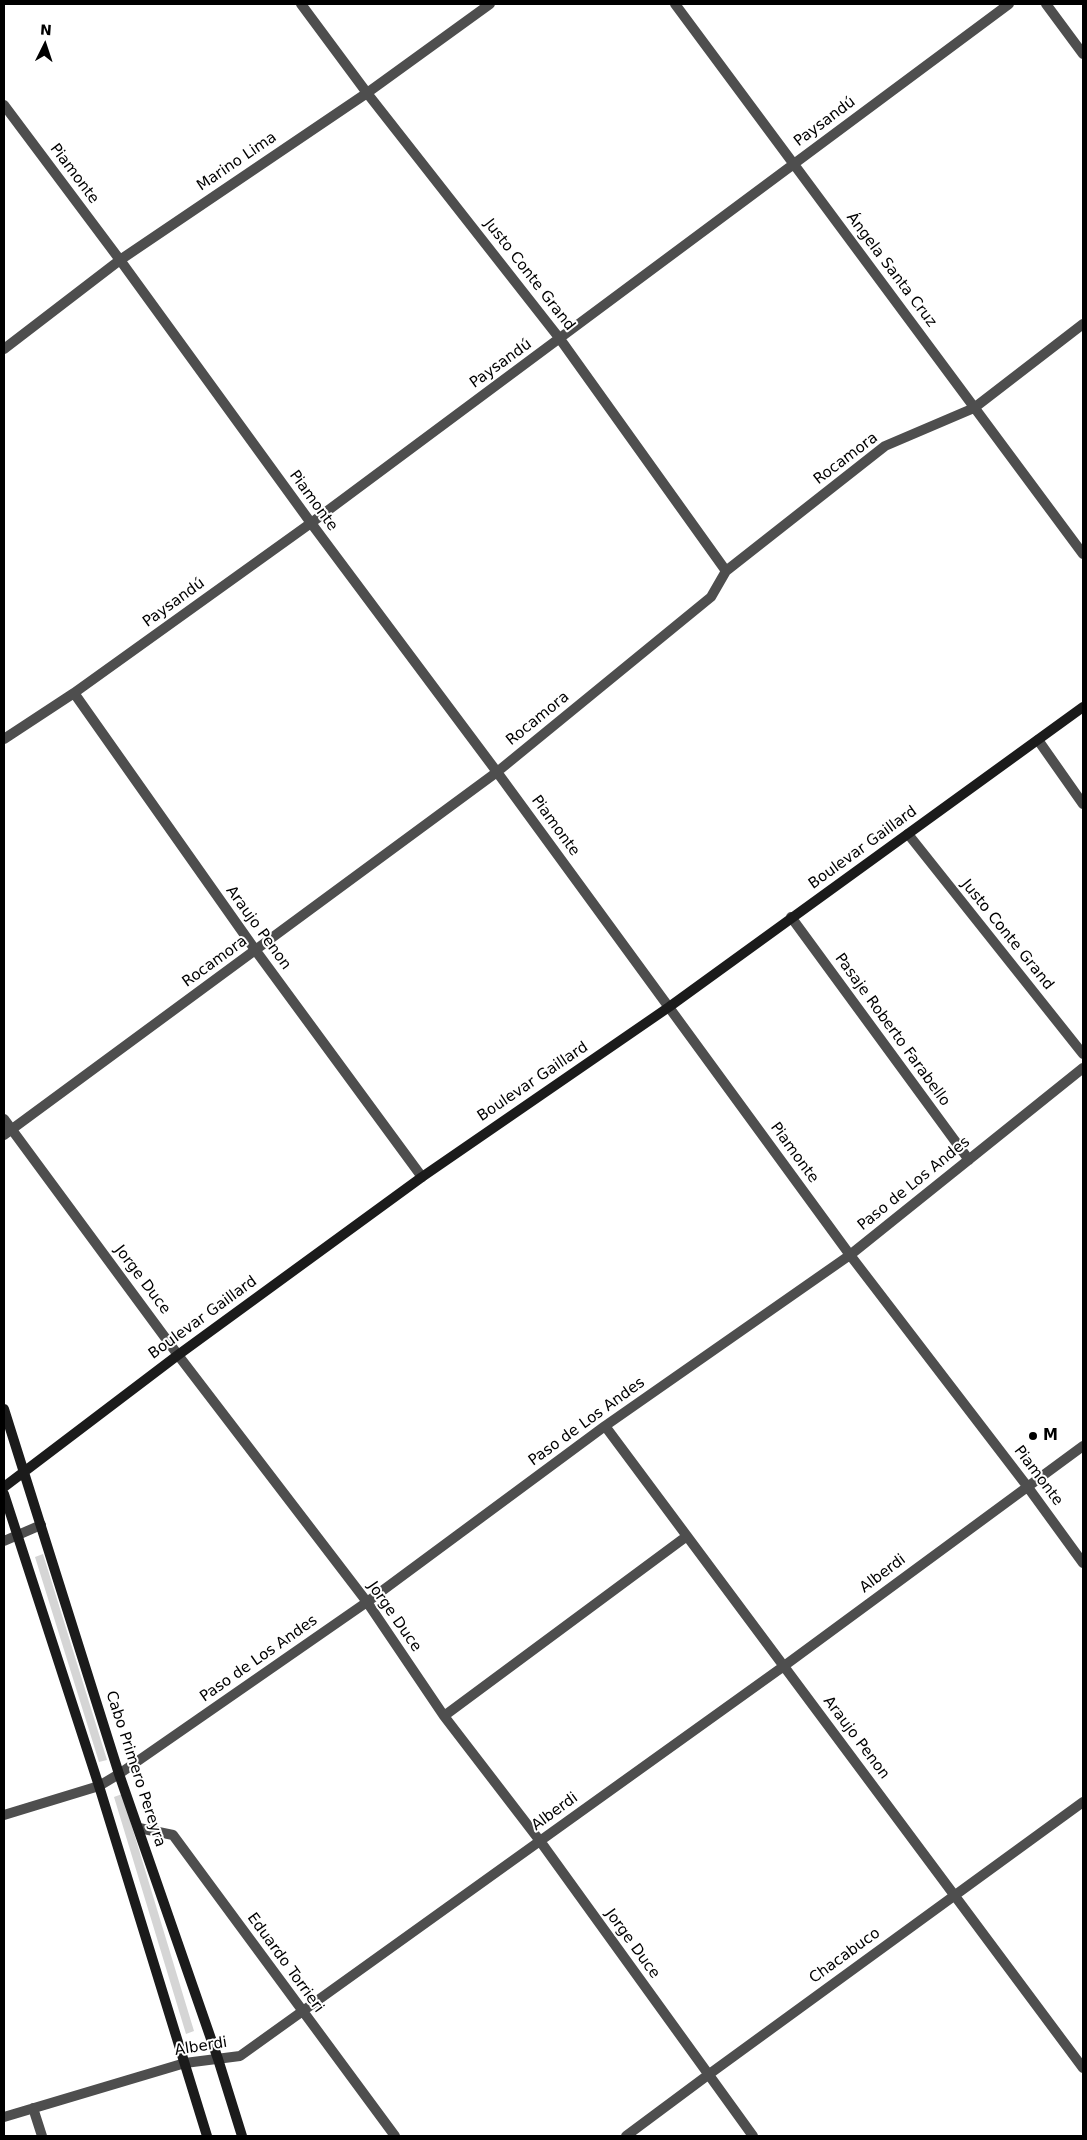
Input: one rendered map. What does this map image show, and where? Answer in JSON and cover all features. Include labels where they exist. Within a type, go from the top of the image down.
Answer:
[{"type":"street","name":"Justo Conte Grand","points":[[301,4],[367,93],[560,339],[726,570]]},
{"type":"street","name":"Marino Lima","points":[[4,349],[120,260],[367,93],[490,4]]},
{"type":"street","name":"Ángela Santa Cruz","points":[[674,4],[1083,554]]},
{"type":"street","name":"Paysandú","points":[[4,739],[74,693],[311,523],[1009,4]]},
{"type":"street","points":[[1046,4],[1083,54]]},
{"type":"street","name":"Piamonte","points":[[4,105],[120,260],[311,523],[850,1255],[1027,1486],[1083,1563]]},
{"type":"street","name":"Rocamora","points":[[7,1133],[496,772],[711,597],[726,570],[885,446],[974,408],[1083,324]]},
{"type":"street","name":"Araujo Penon","points":[[74,693],[256,951],[422,1176]]},
{"type":"street","name":"Boulevar Gaillard","points":[[4,1487],[178,1355],[422,1176],[669,1007],[1083,707]]},
{"type":"street","points":[[1038,740],[1083,804]]},
{"type":"street","name":"Justo Conte Grand","points":[[908,834],[1083,1054]]},
{"type":"street","name":"Pasaje Roberto Farabello","points":[[791,918],[969,1160]]},
{"type":"street","name":"Paso de Los Andes","points":[[4,1815],[98,1786],[119,1774],[366,1602],[605,1426],[850,1255],[1083,1068]]},
{"type":"street","name":"Jorge Duce","points":[[4,1119],[7,1133],[366,1602],[444,1716],[540,1841],[753,2136]]},
{"type":"street","name":"Cabo Primero Pereyra","points":[[4,1409],[119,1774],[218,2059],[242,2136]]},
{"type":"street","name":"Araujo Penon","points":[[605,1426],[1083,2068]]},
{"type":"street","name":"Alberdi","points":[[4,2117],[185,2063],[240,2056],[784,1666],[1083,1446]]},
{"type":"street","points":[[4,1494],[98,1786],[207,2136]]},
{"type":"street","points":[[4,1541],[41,1526]]},
{"type":"street","points":[[444,1716],[687,1536]]},
{"type":"street","name":"Chacabuco","points":[[626,2136],[708,2074],[1083,1802]]},
{"type":"street","name":"Eduardo Torrieri","points":[[139,1828],[173,1835],[395,2136]]},
{"type":"street","points":[[33,2108],[42,2136]]},
{"type":"shaded area","points":[[43,1554],[107,1760],[99,1762],[35,1557]]},
{"type":"shaded area","points":[[122,1794],[194,2031],[186,2034],[114,1797]]},
{"type":"place","name":"M","points":[[1033,1436]]}]
